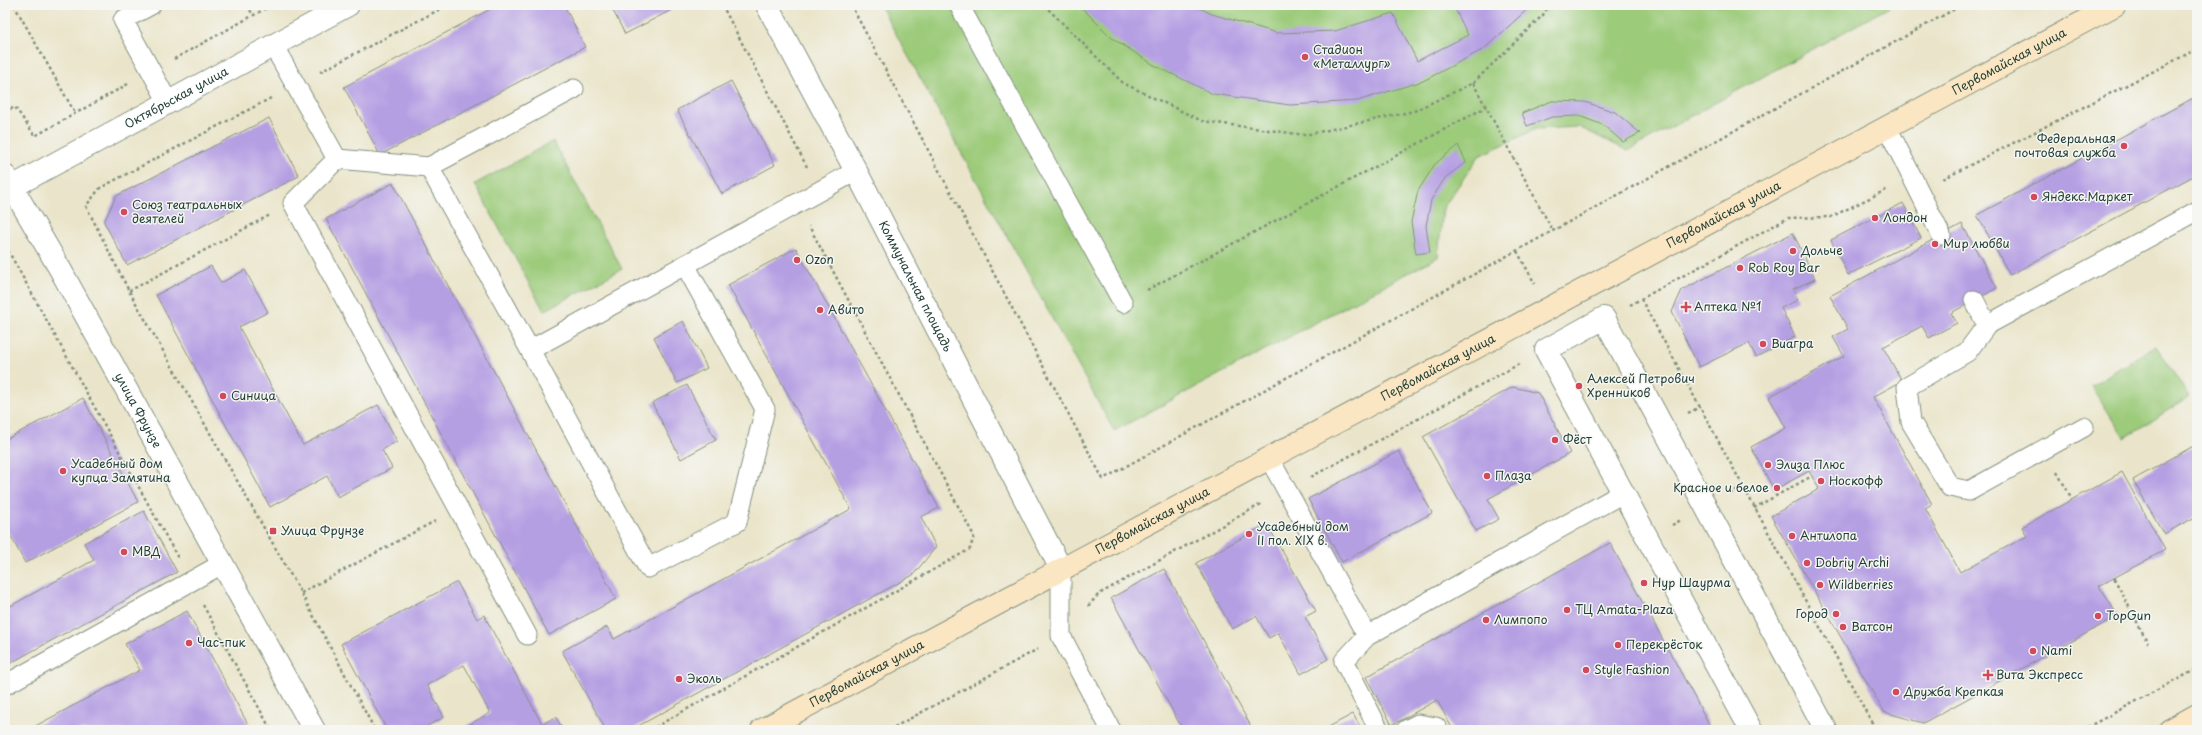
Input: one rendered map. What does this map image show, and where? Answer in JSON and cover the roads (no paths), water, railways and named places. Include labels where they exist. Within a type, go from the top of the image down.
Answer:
[{"type":"main road","name":"Первомайская улица","points":[[762,730],[1887,127],[2104,8]]},
{"type":"main road","points":[[2170,730],[2197,715]]},
{"type":"street","name":"Октябрьская улица","points":[[7,184],[168,102],[348,5]]},
{"type":"street","name":"Коммунальная площадь","points":[[767,5],[856,171],[1061,569]]},
{"type":"street","name":"улица Фрунзе","points":[[7,184],[60,269],[314,730]]},
{"type":"street","points":[[1751,730],[1546,350],[1604,318],[1826,730]]},
{"type":"lane","points":[[151,5],[123,20],[168,102]]},
{"type":"lane","points":[[959,5],[1123,303]]},
{"type":"lane","points":[[273,45],[337,159]]},
{"type":"lane","points":[[527,635],[293,203],[337,159],[429,167],[574,89]]},
{"type":"lane","points":[[1887,127],[1941,235]]},
{"type":"lane","points":[[429,167],[648,568],[737,522],[765,409],[685,265]]},
{"type":"lane","points":[[530,350],[856,171]]},
{"type":"lane","points":[[2084,427],[1970,491],[1950,488],[1910,422],[1907,387],[1967,352],[1987,325],[2197,211]]},
{"type":"lane","points":[[1974,300],[1987,325]]},
{"type":"lane","points":[[1269,458],[1367,636]]},
{"type":"lane","points":[[1379,730],[1344,661],[1367,636],[1624,494]]},
{"type":"lane","points":[[5,685],[222,564]]},
{"type":"lane","points":[[1061,569],[1061,636],[1111,730]]},
{"type":"lane","points":[[1406,730],[1418,724],[1436,727],[1438,730]]},
{"type":"place","name":"Стадион «Металлург»","points":[[1305,57]]},
{"type":"place","name":"Федеральная почтовая служба","points":[[2124,146]]},
{"type":"place","name":"Яндекс.Маркет","points":[[2034,197]]},
{"type":"place","name":"Союз театральных деятелей","points":[[124,212]]},
{"type":"place","name":"Лондон","points":[[1875,218]]},
{"type":"place","name":"Мир любви","points":[[1935,244]]},
{"type":"place","name":"Дольче","points":[[1793,251]]},
{"type":"place","name":"Ozon","points":[[797,260]]},
{"type":"place","name":"Rob Roy Bar","points":[[1740,268]]},
{"type":"place","name":"Аптека №1","points":[[1686,307]]},
{"type":"place","name":"Авито","points":[[820,310]]},
{"type":"place","name":"Виагра","points":[[1763,344]]},
{"type":"place","name":"Алексей Петрович Хренников","points":[[1579,386]]},
{"type":"place","name":"Синица","points":[[223,396]]},
{"type":"place","name":"Фёст","points":[[1555,440]]},
{"type":"place","name":"Элиза Плюс","points":[[1768,465]]},
{"type":"place","name":"Усадебный дом купца Замятина","points":[[63,471]]},
{"type":"place","name":"Плаза","points":[[1487,476]]},
{"type":"place","name":"Носкофф","points":[[1821,481]]},
{"type":"place","name":"Красное и белое","points":[[1777,488]]},
{"type":"place","name":"Улица Фрунзе","points":[[273,531]]},
{"type":"place","name":"Усадебный дом II пол. XIX в.","points":[[1249,534]]},
{"type":"place","name":"Антилопа","points":[[1792,536]]},
{"type":"place","name":"МВД","points":[[124,552]]},
{"type":"place","name":"Dobriy Archi","points":[[1807,563]]},
{"type":"place","name":"Нур Шаурма","points":[[1644,583]]},
{"type":"place","name":"Wildberries","points":[[1820,585]]},
{"type":"place","name":"ТЦ Amata-Plaza","points":[[1567,610]]},
{"type":"place","name":"Город","points":[[1836,614]]},
{"type":"place","name":"TopGun","points":[[2098,616]]},
{"type":"place","name":"Лимпопо","points":[[1486,620]]},
{"type":"place","name":"Ватсон","points":[[1843,627]]},
{"type":"place","name":"Час-пик","points":[[189,643]]},
{"type":"place","name":"Перекрёсток","points":[[1618,645]]},
{"type":"place","name":"Nami","points":[[2033,651]]},
{"type":"place","name":"Style Fashion","points":[[1586,670]]},
{"type":"place","name":"Вита Экспресс","points":[[1988,675]]},
{"type":"place","name":"Эколь","points":[[679,679]]},
{"type":"place","name":"Дружба Крепкая","points":[[1896,692]]}]
